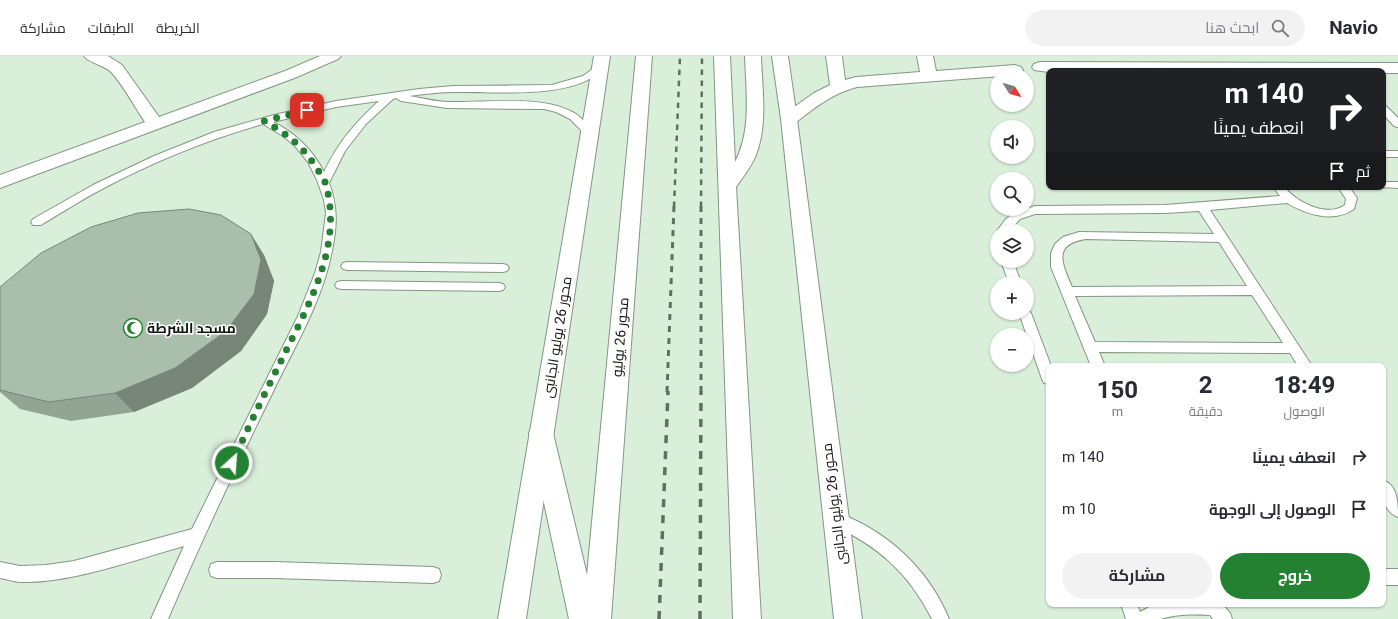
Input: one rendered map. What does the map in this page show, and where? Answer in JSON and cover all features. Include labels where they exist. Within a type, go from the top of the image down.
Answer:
[{"type":"main road","points":[[92,56],[102,59],[116,68],[155,124]]},
{"type":"main road","points":[[0,182],[291,74],[333,56]]},
{"type":"main road","name":"محور 26 يوليو","points":[[597,619],[644,56]]},
{"type":"main road","points":[[722,56],[747,619]]},
{"type":"main road","points":[[727,187],[745,160],[752,139],[754,124],[753,56]]},
{"type":"main road","name":"محور 26 يوليو الجانبى","points":[[780,56],[789,119],[848,619]]},
{"type":"main road","points":[[834,56],[838,86]]},
{"type":"main road","points":[[925,56],[929,76]]},
{"type":"main road","points":[[988,56],[998,64],[1009,68]]},
{"type":"main road","points":[[1270,56],[1282,68]]},
{"type":"main road","name":"محور 26 يوليو الجانبى","points":[[512,619],[601,61]]},
{"type":"main road","points":[[1030,68],[1043,62],[1175,68]]},
{"type":"main road","points":[[1207,68],[1228,66],[1282,68],[1398,68]]},
{"type":"main road","points":[[789,119],[824,93],[838,86],[856,82],[990,72]]},
{"type":"main road","points":[[541,433],[583,619]]},
{"type":"lane","points":[[37,222],[98,187],[158,158],[218,134],[264,121],[336,104],[419,92],[453,89],[552,88],[576,82],[590,75],[601,61]]},
{"type":"lane","points":[[325,180],[344,144],[362,122],[391,97],[447,105],[536,105],[549,107],[570,115],[585,127],[589,135]]},
{"type":"lane","points":[[1386,111],[1397,123]]},
{"type":"lane","points":[[159,619],[197,535],[303,318],[319,279],[328,244],[331,212],[325,180],[310,156],[290,136],[264,121]]},
{"type":"lane","points":[[1386,121],[1397,123]]},
{"type":"lane","points":[[1386,154],[1398,154]]},
{"type":"lane","points":[[1386,185],[1398,184]]},
{"type":"lane","points":[[1280,190],[1288,199],[1308,210],[1325,213],[1340,213],[1347,210],[1351,206],[1352,200],[1348,190]]},
{"type":"lane","points":[[1007,224],[1015,217],[1035,210],[1134,210],[1202,207],[1288,199]]},
{"type":"lane","points":[[1202,207],[1303,363]]},
{"type":"lane","points":[[1097,363],[1057,267],[1055,258],[1056,251],[1060,245],[1076,236],[1086,235],[1223,238]]},
{"type":"lane","points":[[347,266],[502,268]]},
{"type":"lane","points":[[341,285],[498,287]]},
{"type":"lane","points":[[1067,292],[1256,290]]},
{"type":"lane","points":[[1028,320],[1046,371]]},
{"type":"lane","points":[[1090,347],[1294,348]]},
{"type":"lane","points":[[1386,492],[1398,510]]},
{"type":"lane","points":[[836,519],[859,529],[880,542],[900,559],[921,584],[941,619]]},
{"type":"lane","points":[[0,570],[20,574],[46,573],[74,569],[197,535]]},
{"type":"lane","points":[[217,570],[274,570],[433,575]]},
{"type":"lane","points":[[1386,577],[1398,577]]},
{"type":"lane","points":[[1130,607],[1134,619]]},
{"type":"lane","points":[[1145,619],[1154,612],[1167,607],[1216,610]]},
{"type":"building","name":"مسجد الشرطة","points":[[189,209],[221,215],[251,234],[261,260],[254,294],[226,331],[175,368],[115,393],[49,402],[0,390],[0,287],[41,253],[91,227],[138,213]]},
{"type":"railway","points":[[674,207],[680,56]]},
{"type":"railway","points":[[701,207],[702,56]]},
{"type":"railway","points":[[667,392],[674,206]]},
{"type":"railway","points":[[701,207],[701,391]]},
{"type":"railway","points":[[659,619],[668,391]]},
{"type":"railway","points":[[700,619],[701,391]]},
{"type":"place","name":"مسجد الشرطة","points":[[133,328]]},
{"type":"route","points":[[232,463],[303,318],[319,279],[328,244],[331,212],[325,180],[310,156],[290,136],[264,121],[307,110]]}]
